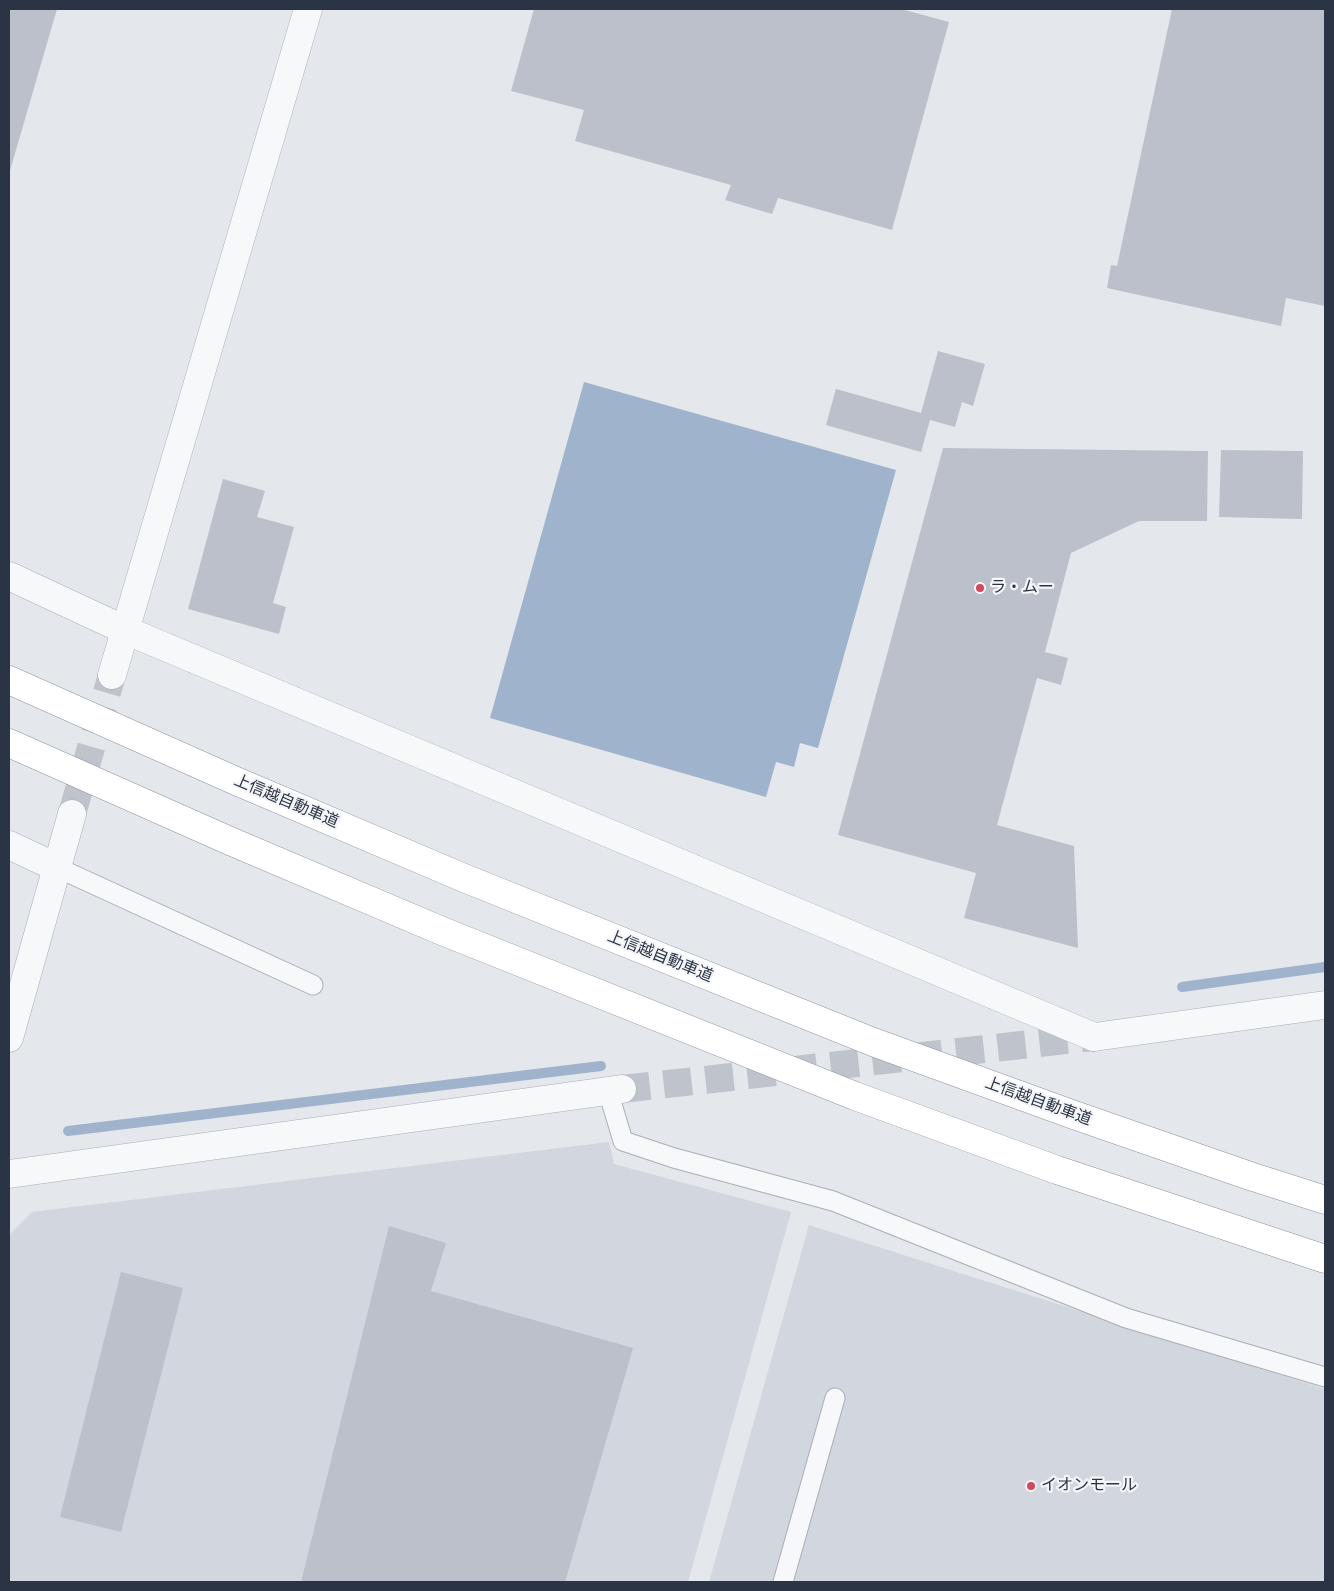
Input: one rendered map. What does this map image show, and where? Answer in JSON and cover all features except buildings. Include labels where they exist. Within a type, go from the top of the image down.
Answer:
[{"type":"highway","name":"上信越自動車道","points":[[9,680],[236,781],[464,878],[873,1042],[1074,1115],[1325,1200]]},
{"type":"highway","points":[[9,743],[230,841],[442,930],[855,1096],[1057,1170],[1325,1259]]},
{"type":"street","points":[[112,675],[308,9]]},
{"type":"street","points":[[9,576],[125,630],[1094,1036],[1325,1005]]},
{"type":"street","points":[[9,1038],[72,814]]},
{"type":"street","points":[[9,846],[56,867]]},
{"type":"street","points":[[9,1174],[615,1090]]},
{"type":"lane","points":[[56,867],[313,985]]},
{"type":"lane","points":[[615,1090],[623,1141],[674,1158],[833,1201],[1126,1318],[1325,1377]]},
{"type":"lane","points":[[783,1582],[835,1398]]},
{"type":"shaded area","points":[[609,1142],[614,1164],[791,1212],[688,1582],[9,1582],[9,1235],[32,1212]]},
{"type":"shaded area","name":"イオンモール","points":[[809,1225],[1325,1389],[1325,1582],[709,1582]]},
{"type":"water","points":[[584,382],[896,470],[818,748],[800,743],[794,767],[776,762],[766,797],[490,718]]},
{"type":"waterway","points":[[1182,987],[1325,967]]},
{"type":"waterway","points":[[68,1131],[601,1066]]},
{"type":"tunnel","points":[[72,814],[112,675]]},
{"type":"tunnel","points":[[622,1089],[1094,1037]]},
{"type":"place","name":"ラ・ムー","points":[[980,588]]},
{"type":"place","name":"イオンモール","points":[[1031,1486]]}]
